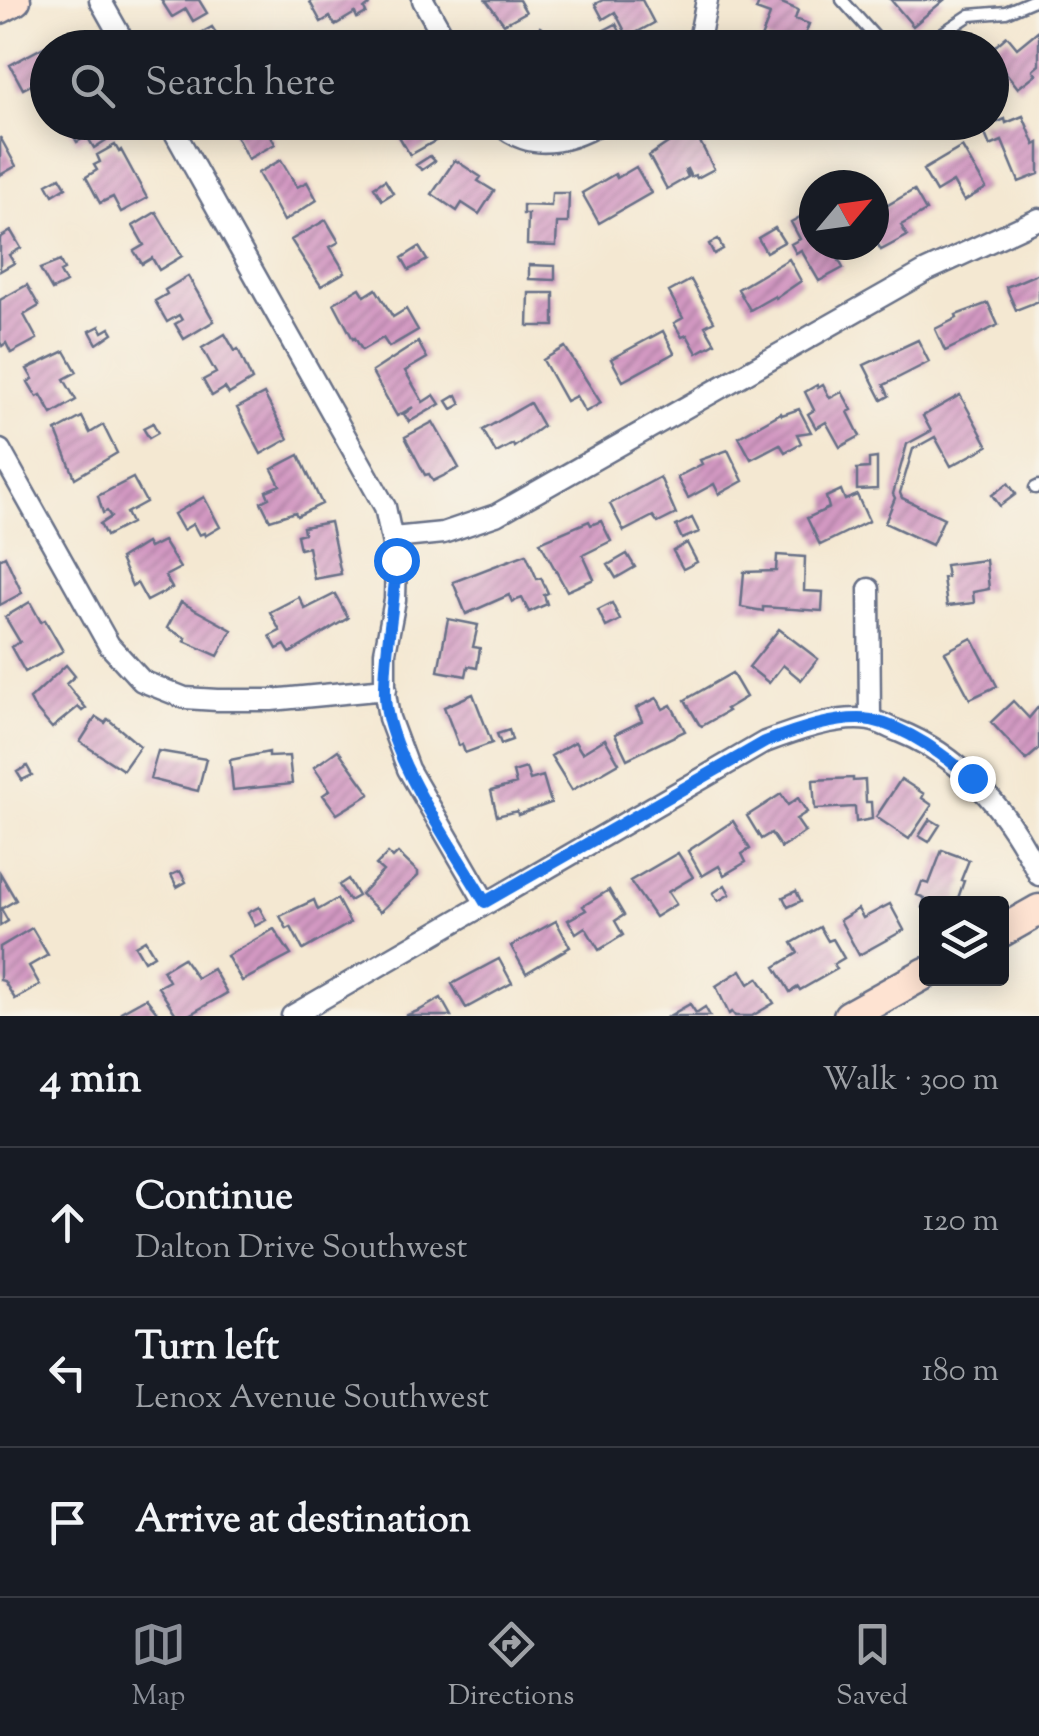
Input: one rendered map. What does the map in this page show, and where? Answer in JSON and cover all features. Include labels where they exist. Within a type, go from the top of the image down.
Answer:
[{"type":"street","points":[[0,8],[15,0]]},
{"type":"street","points":[[100,0],[117,30]]},
{"type":"street","points":[[424,0],[440,30]]},
{"type":"street","points":[[700,30],[706,0]]},
{"type":"street","points":[[179,140],[377,492],[393,538],[395,600],[385,652],[394,737],[408,769],[485,902]]},
{"type":"street","points":[[541,140],[566,140]]},
{"type":"street","points":[[393,538],[443,533],[496,515],[926,270],[1039,219]]},
{"type":"street","points":[[0,450],[109,646],[142,681],[185,698],[217,700],[271,700],[386,689]]},
{"type":"street","points":[[869,589],[870,720]]},
{"type":"street","points":[[292,1016],[765,742],[824,724],[870,720],[918,738],[972,778],[1009,824],[1039,875]]},
{"type":"street","points":[[1009,926],[1039,910]]},
{"type":"street","points":[[849,1016],[919,976]]},
{"type":"lane","points":[[842,0],[869,30]]},
{"type":"lane","points":[[946,30],[970,14],[1006,12],[1034,0]]},
{"type":"building","points":[[161,0],[199,0],[207,13],[193,21],[186,9],[172,17]]},
{"type":"building","points":[[367,0],[369,5],[364,9],[366,13],[357,18],[355,13],[335,25],[330,17],[321,22],[310,2]]},
{"type":"building","points":[[486,0],[519,0],[526,12],[504,24]]},
{"type":"building","points":[[603,0],[642,0],[654,23],[641,30],[624,30],[615,12],[603,19],[595,4]]},
{"type":"building","points":[[760,0],[775,0],[798,10],[795,19],[809,24],[807,30],[764,30],[770,15],[756,10]]},
{"type":"building","points":[[891,0],[944,0],[913,26]]},
{"type":"building","points":[[1039,30],[1039,65],[1033,70],[1036,74],[1018,88],[1009,77],[1009,38],[1017,48]]},
{"type":"building","points":[[30,54],[30,85],[23,89],[10,65]]},
{"type":"building","points":[[1023,116],[1035,145],[1039,143],[1039,174],[1019,182],[1002,141],[990,146],[988,140],[1009,140],[1009,122]]},
{"type":"building","points":[[0,137],[16,166],[0,175]]},
{"type":"building","points":[[89,140],[106,140],[94,148]]},
{"type":"building","points":[[238,140],[273,140],[275,144],[248,159]]},
{"type":"building","points":[[401,140],[437,140],[410,155]]},
{"type":"building","points":[[672,140],[699,140],[714,169],[697,178],[691,177],[687,169],[688,177],[667,189],[649,156]]},
{"type":"building","points":[[115,145],[147,198],[121,212],[113,197],[100,203],[86,177],[97,170],[97,155]]},
{"type":"building","points":[[962,147],[986,188],[964,201],[953,182],[936,192],[923,170]]},
{"type":"building","points":[[430,156],[435,161],[422,170],[416,165]]},
{"type":"building","points":[[281,160],[297,187],[307,182],[317,200],[284,221],[258,173]]},
{"type":"building","points":[[455,160],[494,191],[479,214],[462,203],[457,211],[432,194]]},
{"type":"building","points":[[636,167],[651,193],[599,223],[582,193]]},
{"type":"building","points":[[60,177],[66,187],[53,195],[47,184]]},
{"type":"building","points":[[385,180],[393,193],[382,200],[374,187]]},
{"type":"building","points":[[914,190],[926,211],[901,225],[907,236],[889,246],[889,204]]},
{"type":"building","points":[[552,193],[569,193],[568,223],[557,223],[556,246],[527,245],[528,214],[523,214],[523,205],[551,206]]},
{"type":"building","points":[[156,212],[182,256],[159,270],[152,258],[142,264],[134,251],[144,245],[133,226]]},
{"type":"building","points":[[799,218],[799,237],[791,222]]},
{"type":"building","points":[[326,220],[339,242],[330,247],[345,272],[321,286],[291,240]]},
{"type":"building","points":[[775,228],[784,242],[766,252],[758,238]]},
{"type":"building","points":[[11,231],[21,248],[9,255],[14,263],[0,271],[0,238]]},
{"type":"building","points":[[718,239],[723,249],[714,254],[709,244]]},
{"type":"building","points":[[799,240],[799,251],[796,253],[791,244]]},
{"type":"building","points":[[419,247],[427,260],[409,270],[402,258]]},
{"type":"building","points":[[789,259],[801,281],[750,310],[738,289]]},
{"type":"building","points":[[807,260],[839,260],[843,268],[819,281]]},
{"type":"building","points":[[60,261],[66,283],[52,290],[40,269]]},
{"type":"building","points":[[529,265],[555,266],[555,280],[529,279]]},
{"type":"building","points":[[1039,273],[1039,301],[1016,310],[1006,287]]},
{"type":"building","points":[[188,276],[214,321],[184,339],[175,324],[182,320],[179,315],[167,322],[155,301]]},
{"type":"building","points":[[691,280],[714,321],[705,326],[715,343],[697,353],[687,335],[682,337],[674,323],[683,318],[669,292]]},
{"type":"building","points":[[27,285],[39,306],[24,315],[37,339],[11,353],[6,343],[2,346],[0,342],[0,300]]},
{"type":"building","points":[[360,288],[365,296],[376,289],[393,317],[406,309],[418,330],[389,347],[383,338],[362,350],[334,303]]},
{"type":"building","points":[[529,293],[554,293],[554,326],[528,326]]},
{"type":"building","points":[[988,303],[998,325],[945,351],[935,329],[957,318],[956,315]]},
{"type":"building","points":[[100,326],[103,332],[110,328],[113,333],[97,344],[90,331]]},
{"type":"building","points":[[663,331],[674,353],[623,381],[611,359]]},
{"type":"building","points":[[225,334],[235,351],[238,349],[252,380],[229,394],[225,388],[212,396],[203,380],[216,373],[202,348]]},
{"type":"building","points":[[918,340],[929,362],[884,385],[889,396],[882,400],[864,365]]},
{"type":"building","points":[[418,342],[427,358],[405,371],[423,402],[434,395],[440,404],[409,422],[404,414],[413,407],[397,416],[372,372]]},
{"type":"building","points":[[565,347],[601,403],[585,412],[576,396],[566,401],[543,360]]},
{"type":"building","points":[[65,351],[77,372],[64,379],[76,400],[52,414],[28,382],[33,379],[27,369]]},
{"type":"building","points":[[823,385],[830,398],[842,392],[860,436],[840,447],[826,422],[816,428],[808,414],[814,410],[805,392]]},
{"type":"building","points":[[264,394],[288,439],[261,454],[237,408]]},
{"type":"building","points":[[457,395],[461,404],[452,409],[447,401]]},
{"type":"building","points":[[960,395],[988,446],[951,466],[935,437],[913,449],[900,493],[902,498],[944,518],[932,545],[885,523],[907,444],[931,431],[923,416]]},
{"type":"building","points":[[530,403],[543,426],[514,447],[513,444],[496,453],[483,430]]},
{"type":"building","points":[[799,409],[811,432],[797,434],[801,443],[785,452],[780,444],[751,459],[739,437],[781,413]]},
{"type":"building","points":[[82,417],[90,433],[103,425],[117,453],[75,478],[56,431]]},
{"type":"building","points":[[433,422],[459,468],[433,481],[429,474],[425,475],[405,437]]},
{"type":"building","points":[[153,423],[158,433],[149,438],[143,428]]},
{"type":"building","points":[[728,450],[743,481],[719,494],[714,484],[688,498],[677,477],[702,464],[700,460]]},
{"type":"building","points":[[299,455],[322,504],[297,516],[295,512],[270,520],[261,502],[269,498],[266,491],[280,485],[272,469]]},
{"type":"building","points":[[877,458],[877,489],[857,490],[857,469],[869,468],[869,459]]},
{"type":"building","points":[[660,477],[676,514],[658,523],[653,516],[624,531],[610,504]]},
{"type":"building","points":[[133,478],[146,502],[126,513],[131,523],[106,536],[100,524],[111,517],[107,511],[103,513],[98,496]]},
{"type":"building","points":[[1008,483],[1016,494],[1000,506],[992,495]]},
{"type":"building","points":[[841,490],[845,500],[857,495],[869,521],[820,545],[807,518],[829,508],[826,497]]},
{"type":"building","points":[[204,497],[220,527],[205,536],[199,535],[193,524],[183,530],[174,514]]},
{"type":"building","points":[[692,518],[699,532],[682,539],[676,526]]},
{"type":"building","points":[[589,521],[591,525],[601,521],[611,541],[583,555],[594,579],[567,591],[540,542]]},
{"type":"building","points":[[330,522],[341,574],[314,579],[308,547],[300,549],[297,535],[304,533],[303,527]]},
{"type":"building","points":[[163,541],[180,568],[165,576],[172,588],[147,601],[137,583],[132,586],[120,559],[146,543],[149,548]]},
{"type":"building","points":[[687,543],[697,562],[683,569],[673,551]]},
{"type":"building","points":[[526,554],[548,593],[544,595],[547,604],[529,612],[522,598],[512,602],[509,595],[466,614],[453,582]]},
{"type":"building","points":[[627,554],[635,567],[616,578],[608,565]]},
{"type":"building","points":[[777,555],[805,557],[804,591],[823,592],[822,611],[741,607],[744,572],[776,571]]},
{"type":"building","points":[[5,556],[22,593],[0,605],[0,559]]},
{"type":"building","points":[[986,560],[989,589],[973,592],[974,603],[947,606],[945,565]]},
{"type":"building","points":[[335,594],[348,618],[290,653],[285,645],[277,649],[270,636],[280,631],[270,612],[299,597],[305,609]]},
{"type":"building","points":[[30,602],[63,651],[25,672],[11,647],[20,642],[5,617]]},
{"type":"building","points":[[181,602],[232,630],[218,656],[184,641],[186,638],[167,628]]},
{"type":"building","points":[[612,603],[620,620],[606,627],[598,610]]},
{"type":"building","points":[[448,619],[478,625],[473,647],[480,648],[477,668],[468,666],[466,676],[438,671]]},
{"type":"building","points":[[779,629],[818,659],[801,680],[783,665],[769,683],[749,667]]},
{"type":"building","points":[[972,638],[997,686],[970,699],[945,652]]},
{"type":"building","points":[[66,665],[75,676],[66,684],[86,708],[82,711],[78,707],[52,728],[30,699]]},
{"type":"building","points":[[732,673],[746,697],[702,726],[685,700]]},
{"type":"building","points":[[473,694],[492,743],[465,753],[444,707]]},
{"type":"building","points":[[657,698],[663,709],[671,705],[685,731],[627,759],[615,734],[642,721],[636,708]]},
{"type":"building","points":[[1013,701],[1029,718],[1039,706],[1039,749],[1026,760],[991,722]]},
{"type":"building","points":[[96,717],[105,723],[108,719],[140,746],[123,770],[80,742]]},
{"type":"building","points":[[509,730],[512,740],[501,744],[497,734]]},
{"type":"building","points":[[605,739],[619,763],[572,790],[551,756],[575,742],[582,753]]},
{"type":"building","points":[[338,750],[370,794],[337,814],[323,795],[330,790],[314,767]]},
{"type":"building","points":[[158,751],[206,759],[198,791],[150,779]]},
{"type":"building","points":[[269,752],[269,757],[289,756],[292,784],[233,790],[230,760]]},
{"type":"building","points":[[27,766],[32,775],[22,780],[17,772]]},
{"type":"building","points":[[526,768],[530,780],[543,776],[551,803],[518,815],[517,811],[497,816],[491,791],[516,784],[513,772]]},
{"type":"building","points":[[901,779],[924,794],[922,798],[932,805],[909,839],[876,817]]},
{"type":"building","points":[[813,780],[865,780],[872,819],[856,822],[855,807],[815,809]]},
{"type":"building","points":[[781,794],[788,805],[798,798],[807,812],[796,819],[805,832],[781,848],[771,833],[761,839],[747,816]]},
{"type":"building","points":[[930,819],[940,825],[929,842],[919,836]]},
{"type":"building","points":[[733,821],[750,849],[742,854],[746,862],[724,875],[719,866],[702,876],[688,851]]},
{"type":"building","points":[[942,850],[969,860],[959,896],[917,895],[922,882],[929,884]]},
{"type":"building","points":[[388,853],[393,858],[398,853],[418,876],[380,912],[361,894],[383,871],[376,865]]},
{"type":"building","points":[[678,853],[693,877],[668,892],[676,904],[655,917],[630,881]]},
{"type":"building","points":[[180,871],[186,882],[177,887],[171,875]]},
{"type":"building","points":[[0,873],[16,900],[1,909],[8,921],[0,926]]},
{"type":"building","points":[[348,879],[358,896],[349,901],[339,885]]},
{"type":"building","points":[[725,885],[730,894],[718,901],[713,893]]},
{"type":"building","points":[[609,890],[624,915],[615,921],[623,935],[599,950],[585,927],[576,933],[568,920]]},
{"type":"building","points":[[796,891],[801,901],[788,907],[783,897]]},
{"type":"building","points":[[337,899],[350,923],[303,950],[280,916],[314,900],[318,910]]},
{"type":"building","points":[[890,904],[904,930],[859,955],[840,920],[858,909],[863,918]]},
{"type":"building","points":[[259,907],[266,920],[255,926],[248,913]]},
{"type":"building","points":[[556,921],[570,947],[526,973],[511,946]]},
{"type":"building","points":[[820,927],[844,958],[834,964],[837,969],[790,992],[775,967],[798,953],[792,943]]},
{"type":"building","points":[[32,928],[48,955],[29,966],[40,985],[15,999],[0,980],[0,947]]},
{"type":"building","points":[[274,929],[291,955],[242,981],[227,956]]},
{"type":"building","points":[[145,940],[154,955],[144,961],[135,946]]},
{"type":"building","points":[[183,958],[197,978],[213,969],[227,993],[187,1016],[177,1016],[158,987],[169,981],[163,970]]},
{"type":"building","points":[[499,959],[512,983],[466,1008],[452,984]]},
{"type":"building","points":[[741,970],[749,984],[758,978],[774,1003],[752,1016],[729,1014],[716,986]]},
{"type":"building","points":[[146,998],[160,1016],[124,1016],[121,1012]]},
{"type":"building","points":[[441,998],[451,1016],[405,1016],[420,1010]]},
{"type":"building","points":[[690,1004],[696,1013],[705,1007],[710,1016],[669,1016]]},
{"type":"route","points":[[396,560],[395,600],[385,652],[389,718],[408,769],[485,902],[765,742],[791,732],[870,720],[918,738],[972,778]]}]
